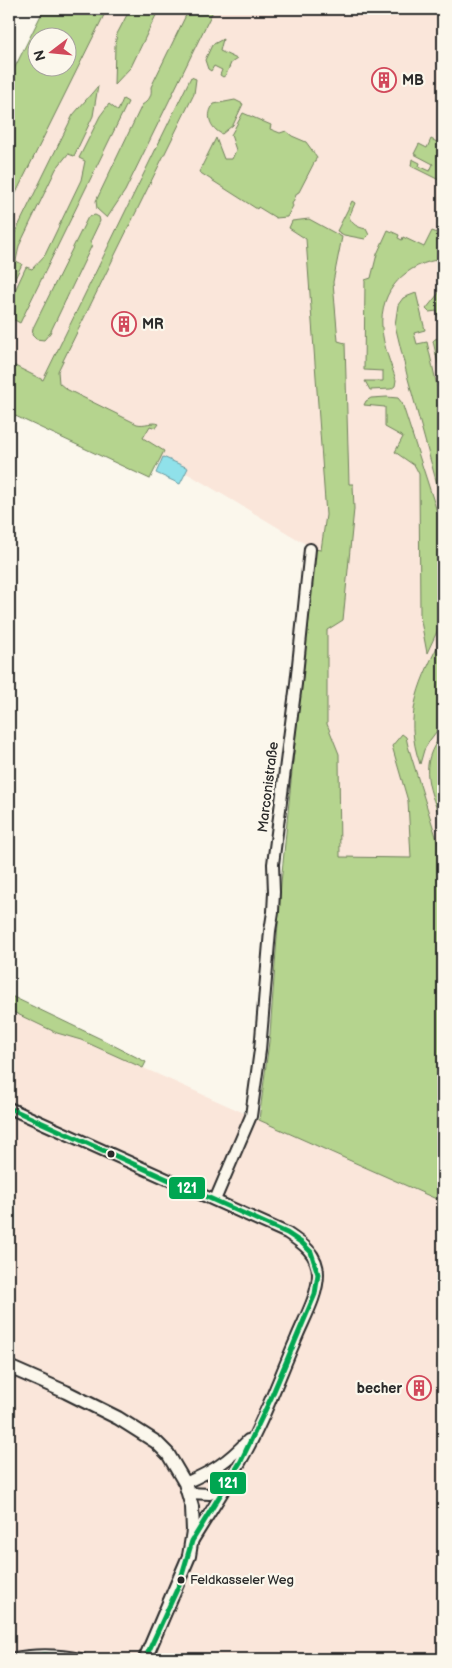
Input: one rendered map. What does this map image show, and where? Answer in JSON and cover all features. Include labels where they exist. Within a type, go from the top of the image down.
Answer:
[{"type":"street","name":"Marconistraße","points":[[215,1200],[251,1116],[260,1050],[270,931],[274,912],[272,864],[296,684],[310,549]]},
{"type":"street","points":[[9,1108],[288,1233],[311,1252],[318,1274],[315,1294],[241,1461],[192,1541]]},
{"type":"street","points":[[9,1367],[66,1392],[118,1418],[156,1442],[168,1454],[187,1488],[192,1512],[193,1531],[190,1556],[145,1659]]},
{"type":"street","points":[[187,1488],[230,1458],[254,1434]]},
{"type":"street","points":[[187,1488],[210,1494],[226,1485]]},
{"type":"street","points":[[9,1659],[44,1655],[81,1659]]},
{"type":"shaded area","points":[[85,9],[443,9],[443,953],[281,883],[314,549],[190,475],[135,449],[9,383],[9,164],[62,78],[78,78],[78,33]]},
{"type":"shaded area","points":[[9,1010],[57,1033],[81,1040],[443,1202],[443,1659],[9,1659]]},
{"type":"green space","points":[[44,9],[107,9],[78,68],[78,28],[34,28]]},
{"type":"green space","points":[[130,9],[159,9],[131,67],[114,85],[117,34]]},
{"type":"green space","points":[[189,9],[214,9],[125,191],[107,218],[97,209],[96,201],[142,105],[150,97],[151,87]]},
{"type":"green space","points":[[223,39],[220,51],[237,59],[231,63],[226,75],[223,77],[220,75],[222,70],[214,66],[211,71],[208,69],[205,60],[212,45]]},
{"type":"green space","points":[[28,41],[28,78],[73,78],[9,207],[9,79]]},
{"type":"green space","points":[[191,77],[196,79],[194,94],[58,371],[59,383],[66,389],[137,424],[159,424],[156,428],[150,426],[143,438],[164,451],[150,479],[9,413],[9,363],[43,380]]},
{"type":"green space","points":[[98,86],[93,116],[74,156],[68,154],[56,169],[19,246],[16,261],[22,264],[9,291],[9,245],[73,115]]},
{"type":"green space","points":[[123,99],[128,102],[20,323],[9,317],[9,303],[26,267],[32,269],[45,255],[81,180],[85,161],[79,158],[100,116],[109,104],[118,111]]},
{"type":"green space","points":[[235,100],[243,104],[233,125],[222,134],[214,128],[210,121],[211,108],[214,104]]},
{"type":"green space","points":[[243,113],[271,125],[270,129],[280,133],[286,131],[306,142],[317,157],[297,193],[287,217],[276,218],[258,207],[257,209],[199,172],[216,138],[224,159],[232,159],[236,150],[231,135]]},
{"type":"green space","points":[[431,139],[443,145],[443,182],[411,166],[412,159],[420,163],[419,166],[430,171],[433,164],[414,154],[419,144],[427,148]]},
{"type":"green space","points":[[352,201],[355,203],[349,217],[356,225],[366,229],[369,235],[365,239],[344,235],[337,231]]},
{"type":"green space","points":[[95,215],[99,217],[100,221],[90,242],[92,245],[50,333],[44,340],[36,339],[32,335],[33,328],[88,217]]},
{"type":"green space","points":[[309,219],[342,237],[333,282],[338,341],[345,343],[349,484],[353,484],[354,509],[343,620],[327,630],[327,724],[339,754],[340,857],[411,858],[408,801],[392,746],[402,734],[406,737],[443,859],[443,1202],[259,1120],[270,1034],[281,883],[314,549],[321,550],[326,515],[306,239],[289,228],[292,221]]},
{"type":"green space","points":[[388,230],[399,235],[398,238],[402,240],[403,237],[424,247],[432,231],[443,235],[443,259],[417,266],[398,281],[390,291],[382,314],[382,328],[396,380],[395,386],[391,389],[370,390],[365,381],[383,381],[383,371],[364,370],[365,280],[371,278],[377,254]]},
{"type":"green space","points":[[443,274],[443,324],[440,325],[437,311],[429,312],[426,309],[438,294]]},
{"type":"green space","points":[[416,293],[425,330],[414,333],[417,344],[427,342],[443,412],[443,506],[395,325],[398,305],[403,298]]},
{"type":"green space","points":[[443,337],[443,386],[433,341]]},
{"type":"green space","points":[[371,398],[398,398],[402,403],[443,530],[443,619],[427,653],[420,616],[419,474],[415,466],[395,452],[403,437],[385,427],[385,407],[364,405]]},
{"type":"green space","points":[[443,635],[443,723],[424,750],[420,764],[413,729],[414,713],[421,682]]},
{"type":"green space","points":[[443,734],[443,824],[430,789],[428,767],[435,745]]},
{"type":"green space","points":[[9,995],[146,1062],[143,1068],[81,1040],[57,1033],[9,1010]]},
{"type":"water","points":[[163,457],[188,468],[180,484],[156,473]]},
{"type":"transit line","name":"121","points":[[9,1108],[287,1233],[311,1252],[318,1274],[315,1294],[271,1398],[241,1461],[192,1541],[179,1585],[145,1659]]},
{"type":"transit line","name":"121","points":[[9,1659],[45,1655],[81,1659]]},
{"type":"place","name":"MB","points":[[384,80]]},
{"type":"place","name":"MR","points":[[124,324]]},
{"type":"place","name":"becher","points":[[419,1388]]},
{"type":"place","name":"Feldkasseler Weg","points":[[181,1580]]}]
